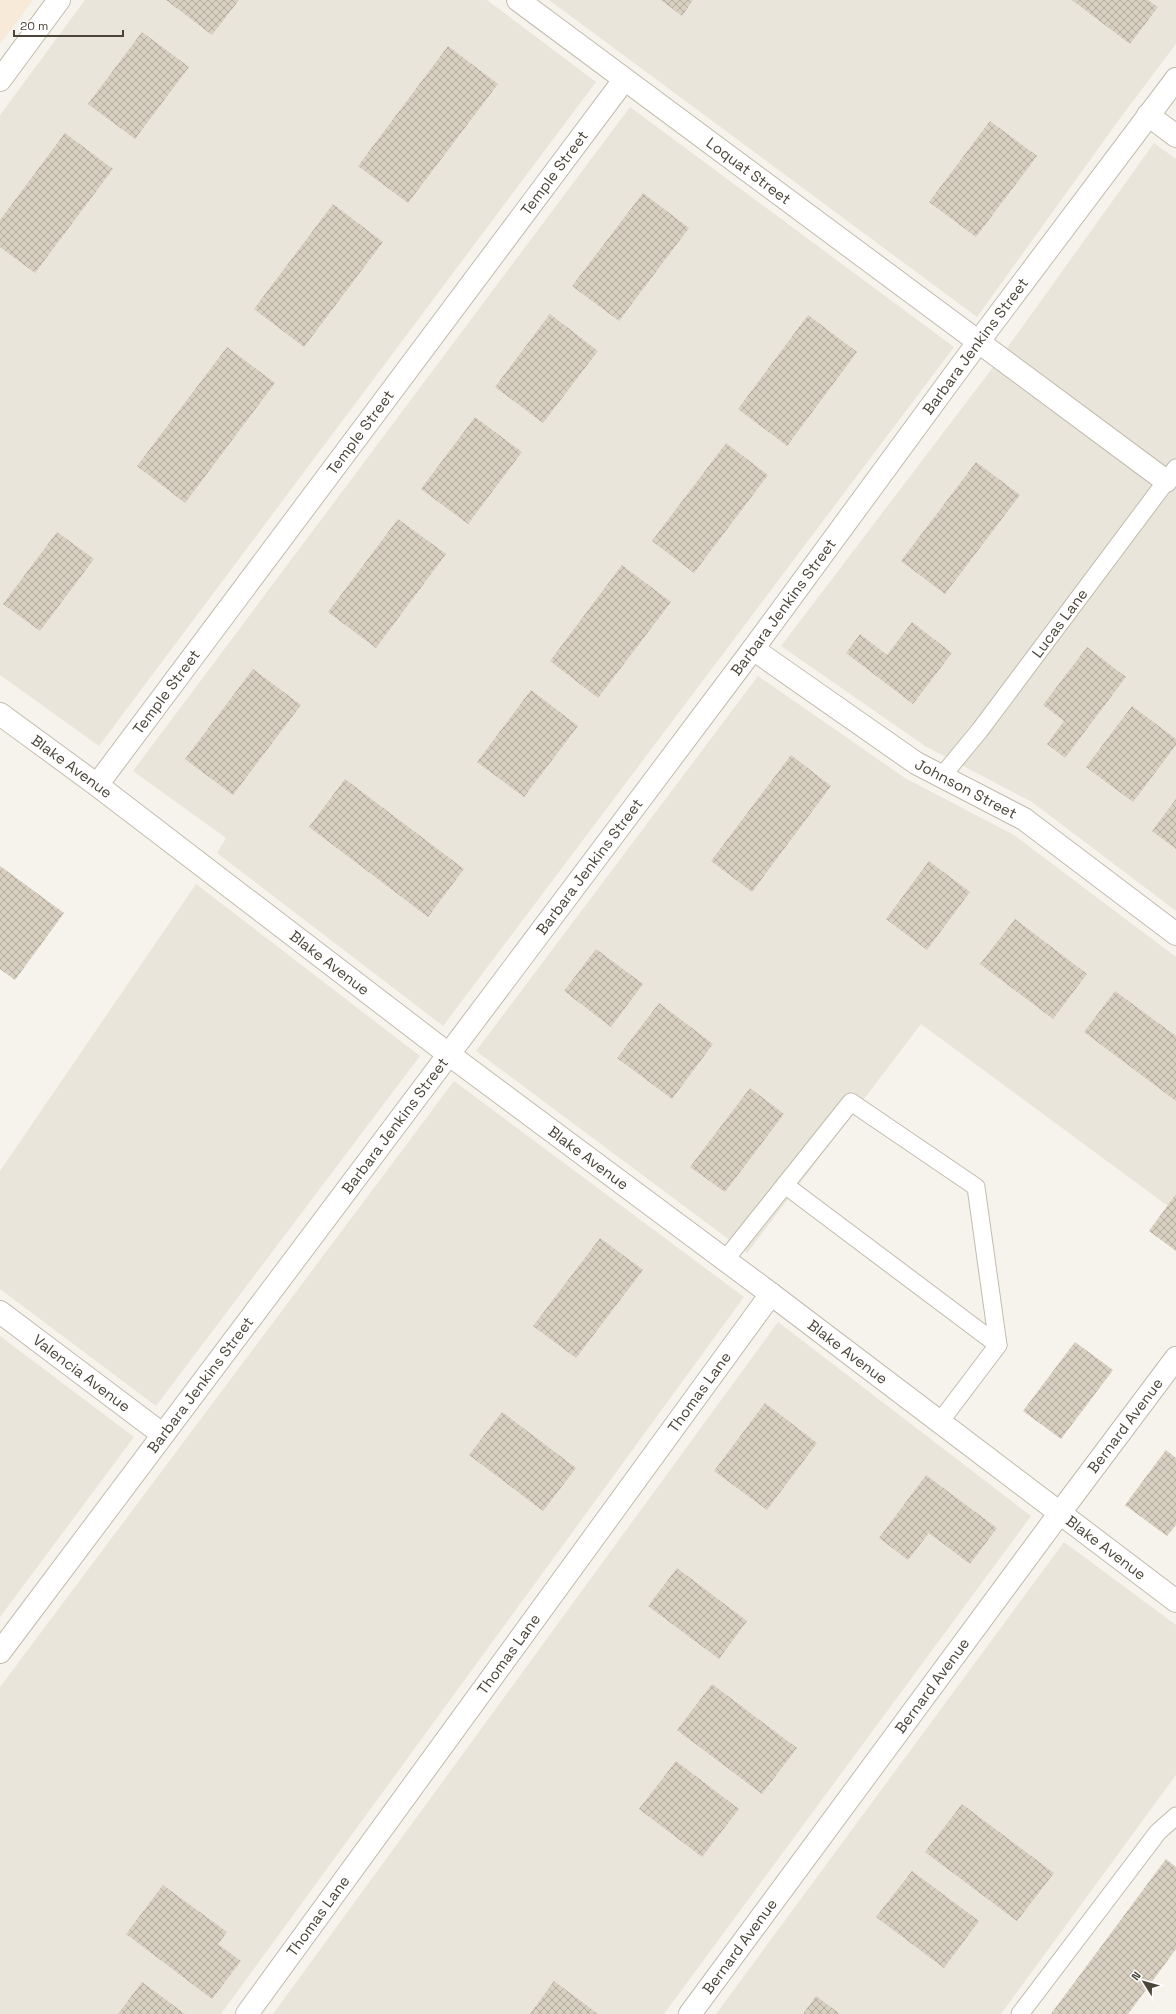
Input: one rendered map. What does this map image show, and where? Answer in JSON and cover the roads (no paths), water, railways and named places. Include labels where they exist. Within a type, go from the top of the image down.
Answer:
[{"type":"street","points":[[0,80],[59,0]]},
{"type":"street","name":"Loquat Street","points":[[518,0],[624,80],[979,341],[1171,475]]},
{"type":"street","name":"Barbara Jenkins Street","points":[[0,1652],[1176,79]]},
{"type":"street","name":"Temple Street","points":[[97,785],[624,80]]},
{"type":"street","points":[[1148,115],[1176,136]]},
{"type":"street","name":"Johnson Street","points":[[752,648],[916,763],[1024,820],[1176,934]]},
{"type":"street","name":"Blake Avenue","points":[[0,714],[97,785],[447,1054],[772,1294],[1059,1514],[1176,1601]]},
{"type":"street","name":"Thomas Lane","points":[[247,2014],[772,1294]]},
{"type":"street","name":"Valencia Avenue","points":[[0,1312],[162,1434]]},
{"type":"street","name":"Bernard Avenue","points":[[690,2014],[1176,1358]]},
{"type":"lane","name":"Lucas Lane","points":[[942,776],[980,730],[1171,475]]},
{"type":"lane","points":[[725,1260],[851,1102],[976,1187],[998,1345],[940,1423]]},
{"type":"lane","points":[[785,1185],[998,1345]]},
{"type":"lane","points":[[1020,2014],[1158,1832],[1176,1816]]}]
